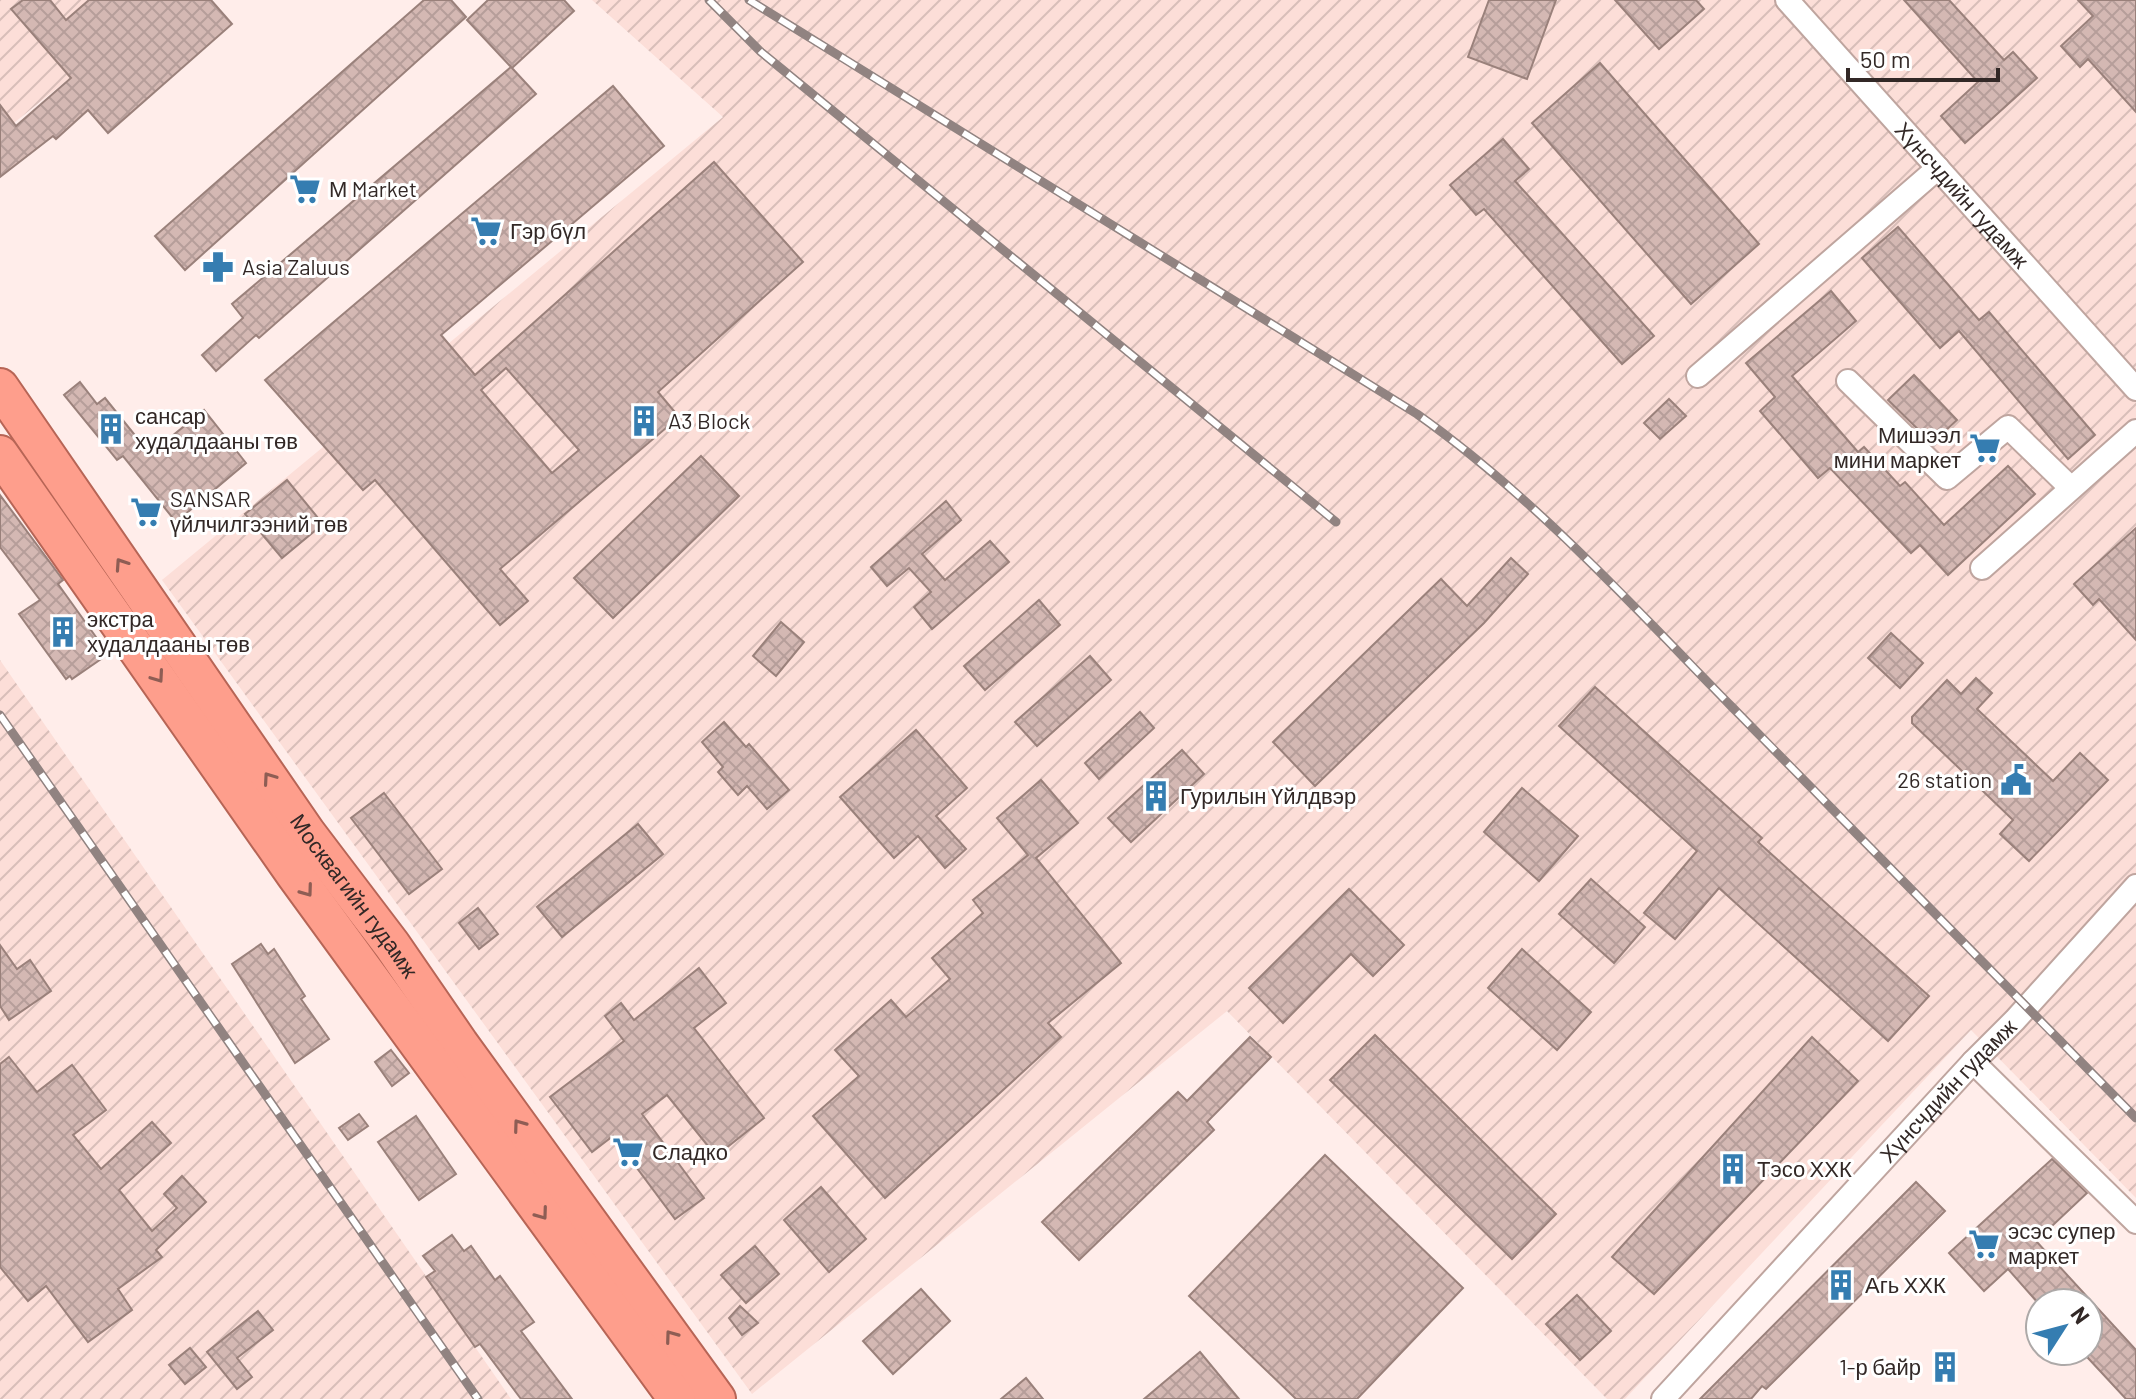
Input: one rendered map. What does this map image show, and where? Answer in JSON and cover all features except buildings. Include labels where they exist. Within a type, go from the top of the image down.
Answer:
[{"type":"highway","name":"Москвагийн гудамж","points":[[0,387],[307,833],[392,945],[717,1399]]},
{"type":"highway","name":"Москвагийн гудамж","points":[[0,454],[295,875],[677,1399]]},
{"type":"street","name":"Хүнсчдийн гудамж","points":[[1787,0],[2136,389]]},
{"type":"street","points":[[1698,376],[1938,168]]},
{"type":"street","points":[[1848,381],[1947,478],[2008,427],[2071,488]]},
{"type":"street","points":[[1982,568],[2136,431]]},
{"type":"street","name":"Хүнсчдийн гудамж","points":[[1663,1399],[2136,886]]},
{"type":"street","points":[[1973,1062],[2136,1222]]},
{"type":"shaded area","points":[[0,0],[167,0],[0,134]]},
{"type":"shaded area","points":[[592,0],[2136,0],[2136,1198],[1971,1030],[1625,1399],[1607,1399],[1227,1011],[752,1394],[162,580],[723,117]]},
{"type":"shaded area","points":[[0,660],[511,1399],[0,1399]]},
{"type":"railway","points":[[709,0],[761,52],[1336,522]]},
{"type":"railway","points":[[749,0],[1417,414],[1460,446],[1542,516],[1619,591],[2136,1118]]},
{"type":"railway","points":[[0,715],[478,1399]]},
{"type":"place","name":"М Market","points":[[305,189]]},
{"type":"place","name":"Гэр бүл","points":[[486,231]]},
{"type":"place","name":"Asia Zaluus","points":[[218,267]]},
{"type":"place","name":"A3 Block","points":[[644,421]]},
{"type":"place","name":"сансар худалдааны төв","points":[[111,429]]},
{"type":"place","name":"Мишээл мини маркет","points":[[1985,448]]},
{"type":"place","name":"SANSAR үйлчилгээний төв","points":[[146,512]]},
{"type":"place","name":"экстра худалдааны төв","points":[[63,632]]},
{"type":"place","name":"26 station","points":[[2016,780]]},
{"type":"place","name":"Гурилын Үйлдвэр","points":[[1156,796]]},
{"type":"place","name":"Сладко","points":[[628,1152]]},
{"type":"place","name":"Тэсо ХХК","points":[[1733,1169]]},
{"type":"place","name":"эсэс супер маркет","points":[[1984,1244]]},
{"type":"place","name":"Агь ХХК","points":[[1841,1285]]},
{"type":"place","name":"1-р байр","points":[[1945,1367]]}]
